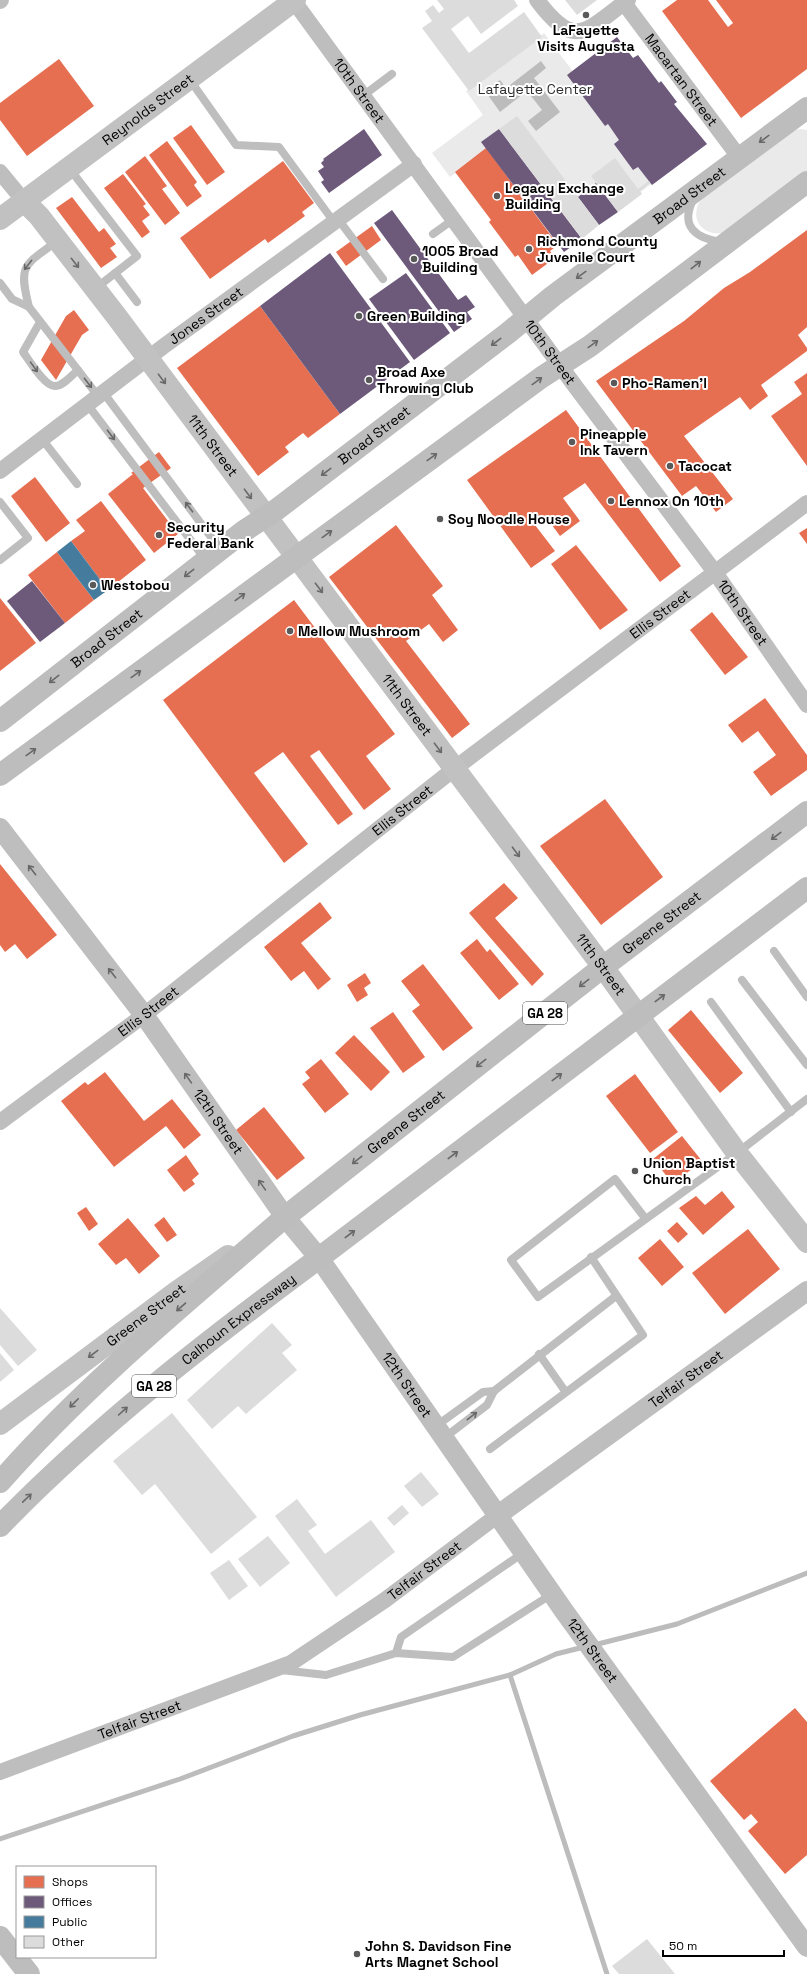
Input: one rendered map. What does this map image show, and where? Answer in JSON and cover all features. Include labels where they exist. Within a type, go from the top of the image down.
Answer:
[{"type":"main road","name":"Reynolds Street","points":[[0,219],[294,0]]},
{"type":"main road","name":"Broad Street","points":[[0,720],[564,288],[739,157],[797,118]]},
{"type":"main road","points":[[0,775],[560,365],[590,346],[807,182]]},
{"type":"main road","name":"11th Street","points":[[24,201],[39,216],[95,289],[638,1015],[737,1153],[807,1242]]},
{"type":"main road","name":"Greene Street","points":[[0,1424],[174,1293],[284,1217],[603,968],[807,812]]},
{"type":"main road","name":"GA 28","points":[[318,1258],[807,888]]},
{"type":"main road","name":"GA 28","points":[[0,1482],[34,1444],[106,1372],[284,1217]]},
{"type":"main road","name":"Calhoun Expressway","points":[[0,1526],[28,1497],[132,1403],[258,1303],[318,1258]]},
{"type":"main road","points":[[0,1937],[16,1957]]},
{"type":"main road","points":[[16,1958],[29,1974]]},
{"type":"street","name":"10th Street","points":[[294,0],[560,365],[714,571],[807,704]]},
{"type":"street","points":[[537,0],[555,23],[572,32],[580,32],[588,29],[624,1]]},
{"type":"street","name":"Macartan Street","points":[[624,1],[739,157]]},
{"type":"street","name":"Jones Street","points":[[0,471],[147,359],[414,164]]},
{"type":"street","name":"11th Street","points":[[0,172],[24,201]]},
{"type":"street","name":"Ellis Street","points":[[0,1122],[144,1015],[454,769],[714,571],[807,503]]},
{"type":"street","name":"12th Street","points":[[0,828],[144,1015],[284,1217],[318,1258],[564,1611],[807,1947]]},
{"type":"street","name":"Telfair Street","points":[[0,1772],[291,1663],[385,1600],[498,1515],[807,1291]]},
{"type":"lane","points":[[364,95],[392,74]]},
{"type":"lane","points":[[189,79],[236,145],[279,147],[383,279]]},
{"type":"lane","points":[[69,168],[137,256],[95,289]]},
{"type":"lane","points":[[700,187],[688,211],[687,217],[690,225],[701,236],[725,243]]},
{"type":"lane","points":[[433,234],[454,219]]},
{"type":"lane","points":[[58,240],[28,264],[24,271],[22,279],[29,306],[214,555]]},
{"type":"lane","points":[[115,273],[137,302]]},
{"type":"lane","points":[[0,283],[12,299],[29,306]]},
{"type":"lane","points":[[40,322],[23,352],[44,380],[49,385],[54,386],[61,384],[78,370]]},
{"type":"lane","points":[[96,397],[214,555]]},
{"type":"lane","points":[[42,439],[77,484]]},
{"type":"lane","points":[[0,502],[28,538],[0,560]]},
{"type":"lane","points":[[774,951],[807,997]]},
{"type":"lane","points":[[742,980],[807,1065]]},
{"type":"lane","points":[[711,1002],[791,1112]]},
{"type":"lane","points":[[644,1218],[615,1179],[511,1260],[538,1296],[644,1218],[737,1153],[807,1099]]},
{"type":"lane","points":[[490,1448],[565,1391],[643,1335],[591,1257]]},
{"type":"lane","points":[[440,1432],[487,1405],[494,1391],[539,1354],[616,1296]]},
{"type":"lane","points":[[539,1354],[565,1391]]},
{"type":"lane","points":[[440,1432],[483,1392],[494,1391]]},
{"type":"lane","points":[[396,1653],[401,1637],[523,1552]]},
{"type":"lane","points":[[274,1669],[326,1675],[396,1653],[453,1657],[552,1594]]},
{"type":"green space","name":"Lafayette Center","points":[[544,33],[655,181],[638,194],[619,169],[576,202],[519,126],[450,177],[432,153],[483,115],[466,91]]},
{"type":"green space","points":[[794,130],[807,130],[807,172],[726,232],[718,233],[704,230],[697,219],[696,213],[702,198]]},
{"type":"shaded area","points":[[541,61],[546,68],[534,78],[560,112],[536,131],[528,121],[542,110],[527,91],[500,112],[485,91],[500,80],[506,88]]},
{"type":"building: Shops","points":[[677,0],[708,0],[728,27],[733,23],[716,0],[807,0],[807,69],[741,118],[662,11]]},
{"type":"building: Shops","points":[[59,59],[94,106],[27,156],[0,120],[0,103]]},
{"type":"building: Shops","points":[[191,125],[225,172],[207,185],[173,138]]},
{"type":"building: Shops","points":[[167,141],[197,182],[194,185],[202,196],[187,207],[149,155]]},
{"type":"building: Shops","name":"Legacy Exchange Building","points":[[486,148],[558,245],[550,251],[555,258],[532,275],[518,255],[515,257],[489,222],[491,220],[455,172]]},
{"type":"building: Shops","points":[[145,156],[167,186],[162,189],[180,213],[165,225],[125,172]]},
{"type":"building: Shops","points":[[283,161],[314,203],[302,212],[305,216],[268,243],[265,239],[210,279],[180,238]]},
{"type":"building: Shops","points":[[123,174],[146,204],[143,206],[150,215],[142,221],[150,232],[142,238],[104,188]]},
{"type":"building: Shops","points":[[72,197],[99,232],[104,228],[116,244],[110,248],[117,257],[101,268],[56,208]]},
{"type":"building: Shops","points":[[372,226],[381,240],[346,266],[336,252]]},
{"type":"building: Shops","points":[[807,230],[807,327],[798,335],[807,348],[807,351],[761,385],[768,396],[750,410],[740,397],[684,436],[733,499],[716,512],[696,486],[682,496],[596,381],[684,321],[724,288],[750,272]]},
{"type":"building: Shops","points":[[260,306],[340,414],[308,438],[303,433],[285,447],[289,452],[258,476],[177,368]]},
{"type":"building: Shops","points":[[74,310],[89,330],[82,335],[56,380],[41,360],[66,316]]},
{"type":"building: Shops","points":[[807,373],[807,466],[771,416],[802,394],[794,382]]},
{"type":"building: Shops","points":[[566,410],[681,566],[660,582],[585,483],[563,498],[580,521],[560,536],[546,517],[535,525],[555,551],[531,568],[467,480]]},
{"type":"building: Shops","points":[[159,452],[171,468],[143,488],[178,534],[154,553],[108,494],[133,474],[131,473]]},
{"type":"building: Shops","points":[[35,477],[70,523],[46,542],[11,496]]},
{"type":"building: Shops","points":[[101,501],[146,560],[108,590],[71,541],[85,531],[76,520]]},
{"type":"building: Shops","points":[[396,525],[443,586],[432,595],[458,630],[443,642],[429,624],[406,641],[470,724],[452,738],[329,577]]},
{"type":"building: Shops","points":[[807,528],[807,544],[799,533]]},
{"type":"building: Shops","points":[[576,545],[628,610],[600,630],[551,564]]},
{"type":"building: Shops","points":[[57,552],[94,600],[65,623],[28,575]]},
{"type":"building: Shops","points":[[0,598],[36,643],[0,671]]},
{"type":"building: Shops","points":[[294,600],[395,734],[366,756],[391,789],[364,810],[319,750],[310,756],[353,814],[338,825],[283,752],[254,773],[308,844],[284,863],[163,700]]},
{"type":"building: Shops","points":[[712,612],[748,657],[725,675],[690,630]]},
{"type":"building: Shops","points":[[765,698],[807,755],[807,770],[771,796],[753,772],[776,755],[758,731],[742,743],[728,725]]},
{"type":"building: Shops","points":[[605,799],[663,877],[601,925],[540,846]]},
{"type":"building: Shops","points":[[0,864],[57,935],[27,959],[15,944],[5,952],[0,945]]},
{"type":"building: Shops","points":[[504,883],[518,898],[495,918],[544,974],[532,986],[469,913]]},
{"type":"building: Shops","points":[[320,902],[332,918],[301,943],[331,979],[318,990],[304,971],[291,981],[264,947]]},
{"type":"building: Shops","points":[[477,939],[487,952],[490,949],[519,984],[499,1000],[460,953]]},
{"type":"building: Shops","points":[[423,964],[473,1028],[443,1051],[412,1011],[420,1005],[401,981]]},
{"type":"building: Shops","points":[[365,973],[371,983],[364,988],[368,995],[357,1002],[347,985]]},
{"type":"building: Shops","points":[[691,1010],[743,1073],[720,1093],[668,1030]]},
{"type":"building: Shops","points":[[393,1012],[425,1057],[403,1073],[370,1028]]},
{"type":"building: Shops","points":[[354,1035],[390,1072],[371,1091],[335,1053]]},
{"type":"building: Shops","points":[[321,1059],[349,1094],[325,1113],[302,1084],[310,1078],[305,1072]]},
{"type":"building: Shops","points":[[105,1072],[144,1121],[172,1099],[201,1135],[184,1149],[166,1126],[114,1167],[61,1101],[85,1082],[88,1085]]},
{"type":"building: Shops","points":[[635,1074],[678,1132],[650,1153],[606,1096]]},
{"type":"building: Shops","points":[[264,1107],[305,1158],[277,1180],[236,1130]]},
{"type":"building: Shops","points":[[682,1136],[702,1161],[673,1184],[653,1159]]},
{"type":"building: Shops","points":[[186,1155],[199,1174],[192,1180],[195,1184],[184,1192],[167,1170]]},
{"type":"building: Shops","points":[[722,1191],[735,1207],[703,1235],[679,1208],[696,1196],[705,1205]]},
{"type":"building: Shops","points":[[86,1207],[98,1224],[89,1231],[77,1213]]},
{"type":"building: Shops","points":[[164,1217],[177,1235],[167,1242],[154,1225]]},
{"type":"building: Shops","points":[[128,1218],[160,1256],[139,1274],[126,1258],[116,1265],[98,1244]]},
{"type":"building: Shops","points":[[677,1222],[688,1234],[678,1243],[667,1231]]},
{"type":"building: Shops","points":[[748,1229],[780,1269],[725,1314],[692,1273]]},
{"type":"building: Shops","points":[[660,1239],[684,1267],[662,1286],[638,1258]]},
{"type":"building: Shops","points":[[795,1708],[807,1722],[807,1855],[785,1874],[748,1831],[758,1822],[751,1814],[744,1820],[710,1781]]},
{"type":"building: Offices","points":[[617,37],[633,58],[638,55],[659,83],[661,81],[677,102],[674,104],[707,144],[652,185],[638,167],[633,170],[614,144],[619,140],[608,124],[605,126],[567,75]]},
{"type":"building: Offices","points":[[364,129],[382,155],[329,193],[321,182],[324,180],[318,171],[324,167],[321,163],[324,160],[323,159]]},
{"type":"building: Offices","points":[[499,129],[582,239],[564,252],[481,142]]},
{"type":"building: Offices","points":[[596,183],[618,212],[599,225],[578,197]]},
{"type":"building: Offices","name":"1005 Broad Building","points":[[392,210],[458,300],[466,295],[475,307],[467,312],[472,319],[454,332],[374,223]]},
{"type":"building: Offices","points":[[330,253],[410,362],[340,414],[260,306]]},
{"type":"building: Offices","points":[[406,273],[450,333],[414,360],[369,299]]},
{"type":"building: Offices","points":[[32,581],[65,623],[40,642],[7,601]]},
{"type":"building: Public","points":[[71,541],[108,590],[94,600],[57,552]]},
{"type":"building: Other","points":[[437,0],[514,0],[518,6],[481,34],[468,16],[451,29],[469,53],[524,12],[542,37],[469,91],[422,28],[432,21],[425,11],[433,5],[439,13],[444,9]]},
{"type":"building: Other","points":[[565,0],[597,0],[577,15]]},
{"type":"building: Other","points":[[517,116],[599,225],[582,239],[499,129]]},
{"type":"building: Other","points":[[615,158],[638,189],[649,181],[650,183],[640,191],[642,194],[618,212],[591,176]]},
{"type":"building: Other","points":[[0,1308],[37,1350],[18,1366],[0,1345]]},
{"type":"building: Other","points":[[272,1323],[292,1345],[282,1353],[297,1370],[246,1414],[238,1406],[212,1429],[187,1400]]},
{"type":"building: Other","points":[[0,1353],[14,1370],[0,1382]]},
{"type":"building: Other","points":[[172,1413],[257,1517],[211,1554],[155,1484],[142,1495],[113,1461]]},
{"type":"building: Other","points":[[421,1472],[439,1494],[422,1507],[404,1486]]},
{"type":"building: Other","points":[[297,1499],[317,1525],[308,1531],[325,1554],[371,1520],[395,1552],[336,1597],[275,1516]]},
{"type":"building: Other","points":[[402,1505],[409,1513],[394,1526],[387,1518]]},
{"type":"building: Other","points":[[268,1536],[290,1563],[260,1587],[238,1559]]},
{"type":"building: Other","points":[[229,1560],[248,1586],[229,1600],[210,1573]]},
{"type":"building: Other","points":[[647,1939],[675,1974],[619,1974],[612,1966]]},
{"type":"waterway","points":[[594,1645],[677,1624],[807,1573]]},
{"type":"waterway","points":[[0,1839],[180,1779],[293,1736],[360,1715],[510,1675],[556,1654],[584,1647]]},
{"type":"waterway","points":[[510,1675],[607,1974]]},
{"type":"place","name":"LaFayette Visits Augusta","points":[[586,15]]},
{"type":"place","name":"Legacy Exchange Building","points":[[497,196]]},
{"type":"place","name":"Richmond County Juvenile Court","points":[[529,249]]},
{"type":"place","name":"1005 Broad Building","points":[[414,259]]},
{"type":"place","name":"Green Building","points":[[359,316]]},
{"type":"place","name":"Broad Axe Throwing Club","points":[[369,380]]},
{"type":"place","name":"Pho-Ramen’l","points":[[614,383]]},
{"type":"place","name":"Pineapple Ink Tavern","points":[[572,442]]},
{"type":"place","name":"Tacocat","points":[[670,466]]},
{"type":"place","name":"Lennox On 10th","points":[[611,501]]},
{"type":"place","name":"Soy Noodle House","points":[[440,519]]},
{"type":"place","name":"Security Federal Bank","points":[[159,535]]},
{"type":"place","name":"Westobou","points":[[93,585]]},
{"type":"place","name":"Mellow Mushroom","points":[[290,631]]},
{"type":"place","name":"Union Baptist Church","points":[[635,1171]]},
{"type":"place","name":"John S. Davidson Fine Arts Magnet School","points":[[357,1954]]}]
